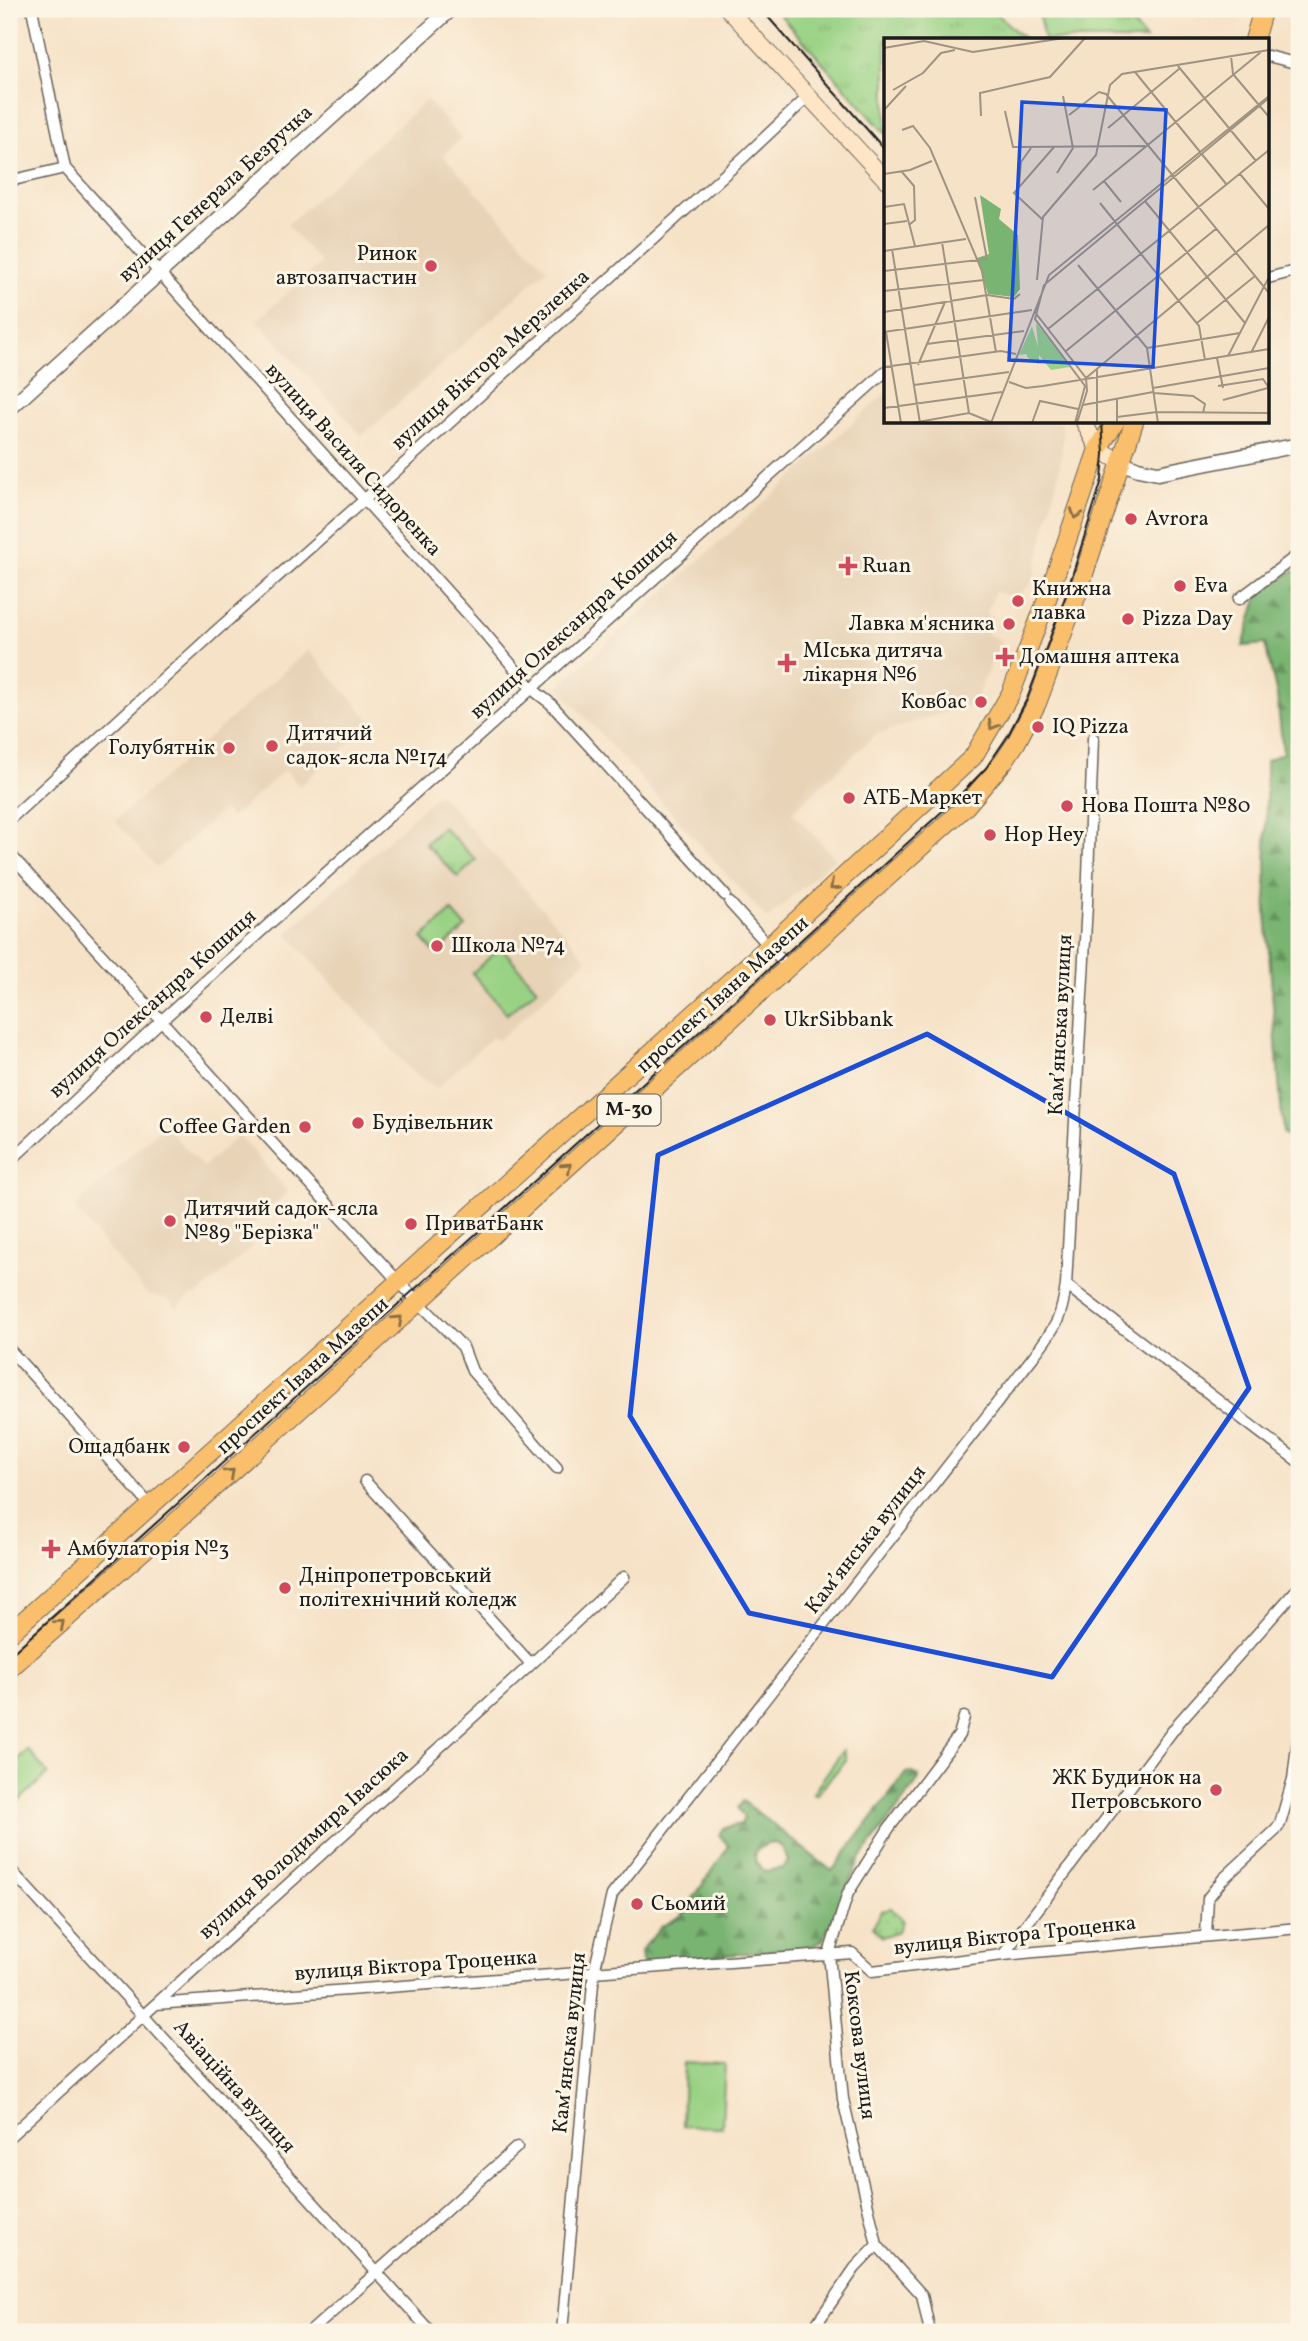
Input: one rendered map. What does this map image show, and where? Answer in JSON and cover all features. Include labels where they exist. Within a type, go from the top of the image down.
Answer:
[{"type":"highway","points":[[1255,38],[1264,9]]},
{"type":"highway","name":"М-30","points":[[1098,449],[1114,424]]},
{"type":"highway","name":"М-30","points":[[1121,462],[1133,424]]},
{"type":"highway","name":"проспект Івана Мазепи","points":[[9,1634],[769,946],[973,757],[1011,693],[1046,602],[1098,449]]},
{"type":"highway","name":"проспект Івана Мазепи","points":[[9,1669],[169,1528],[966,806],[987,784],[1016,743],[1037,703],[1077,595],[1121,462]]},
{"type":"main road","points":[[728,9],[884,178]]},
{"type":"main road","points":[[1085,424],[1098,449],[1121,462]]},
{"type":"street","name":"вулиця Василя Сидоренка","points":[[32,9],[65,168],[532,689],[550,703],[788,967]]},
{"type":"street","name":"вулиця Генерала Безручка","points":[[9,409],[451,9]]},
{"type":"street","points":[[1270,57],[1299,64]]},
{"type":"street","name":"вулиця Віктора Мерзленка","points":[[9,820],[810,95]]},
{"type":"street","points":[[9,181],[65,168]]},
{"type":"street","points":[[1270,277],[1299,270]]},
{"type":"street","name":"вулиця Олександра Кошиця","points":[[9,1162],[162,1020],[884,373]]},
{"type":"street","points":[[1121,462],[1158,473],[1299,445]]},
{"type":"street","points":[[1239,599],[1295,557],[1299,557]]},
{"type":"street","name":"Камʼянська вулиця","points":[[562,2332],[594,1972],[612,1895],[1033,1357],[1057,1325],[1062,1312],[1066,1285],[1087,904],[1093,738]]},
{"type":"street","points":[[9,853],[397,1280],[463,1347],[472,1371],[557,1468]]},
{"type":"street","points":[[1066,1285],[1299,1462]]},
{"type":"street","points":[[9,1349],[151,1506]]},
{"type":"street","points":[[365,1481],[531,1664]]},
{"type":"street","name":"вулиця Володимира Івасюка","points":[[9,2137],[624,1577]]},
{"type":"street","points":[[1003,1955],[1180,1721],[1299,1587]]},
{"type":"street","name":"Коксова вулиця","points":[[930,2332],[922,2295],[877,2245],[843,2099],[828,1954],[848,1894],[889,1828],[944,1751],[959,1735],[964,1717]]},
{"type":"street","points":[[1206,1936],[1208,1898],[1280,1824],[1293,1779],[1299,1731]]},
{"type":"street","name":"Авіаційна вулиця","points":[[9,1868],[431,2332]]},
{"type":"street","name":"вулиця Віктора Троценка","points":[[156,2004],[828,1954],[852,1953],[872,1972],[1003,1955],[1299,1928]]},
{"type":"street","points":[[310,2332],[517,2147]]},
{"type":"street","points":[[811,2332],[855,2268],[877,2245]]},
{"type":"highlighted area","points":[[927,1034],[1174,1174],[1249,1388],[1052,1677],[749,1613],[630,1416],[658,1155]]},
{"type":"shaded area","name":"Ринок автозапчастин","points":[[427,100],[461,138],[443,155],[547,269],[362,436],[257,320],[321,263],[287,225]]},
{"type":"shaded area","name":"МІська дитяча лікарня №6","points":[[884,395],[884,424],[1061,424],[1063,438],[1059,472],[1033,581],[1017,597],[995,592],[986,614],[992,618],[986,634],[1001,640],[974,703],[875,735],[792,812],[835,858],[767,919],[558,687]]},
{"type":"shaded area","name":"Дитячий садок-ясла №174","points":[[308,650],[372,722],[300,786],[285,770],[231,818],[223,810],[157,868],[115,821]]},
{"type":"shaded area","name":"Школа №74","points":[[439,793],[587,959],[499,1040],[492,1037],[437,1088],[412,1072],[287,933]]},
{"type":"shaded area","name":"Дитячий садок-ясла №89 \"Берізка\"","points":[[164,1125],[203,1167],[239,1135],[288,1192],[242,1233],[253,1247],[198,1295],[189,1296],[177,1308],[168,1299],[148,1295],[74,1208]]},
{"type":"green space","points":[[775,9],[981,9],[988,13],[994,11],[1023,38],[884,38],[884,132]]},
{"type":"green space","points":[[1038,9],[1119,9],[1135,13],[1132,23],[1144,38],[1044,38]]},
{"type":"green space","points":[[1293,571],[1299,571],[1299,1146],[1283,1133],[1266,913],[1266,761],[1283,753],[1277,695],[1265,644],[1243,646],[1258,595]]},
{"type":"green space","points":[[443,827],[476,860],[458,877],[425,844]]},
{"type":"green space","points":[[452,911],[466,927],[436,954],[422,938]]},
{"type":"green space","points":[[501,947],[537,989],[507,1014],[472,973]]},
{"type":"green space","points":[[28,1750],[48,1774],[9,1810],[9,1767]]},
{"type":"green space","points":[[843,1750],[846,1760],[816,1795],[813,1793]]},
{"type":"green space","points":[[906,1773],[919,1776],[919,1780],[860,1859],[823,1940],[811,1947],[646,1963],[642,1960],[641,1951],[661,1927],[681,1916],[729,1846],[719,1835],[723,1828],[741,1824],[744,1818],[738,1808],[743,1801],[832,1871]],"holes":[[[775,1843],[782,1847],[788,1861],[784,1868],[764,1871],[756,1862],[754,1853],[766,1844]]]},
{"type":"green space","points":[[891,1908],[903,1921],[898,1931],[882,1937],[872,1927],[881,1911]]},
{"type":"green space","points":[[684,2062],[725,2064],[722,2127],[682,2126]]},
{"type":"tram line","points":[[761,9],[884,149]]},
{"type":"tram line","points":[[9,1656],[780,959],[958,797],[986,768],[1007,737],[1027,699],[1067,592],[1102,480],[1102,424]]},
{"type":"place","name":"Ринок автозапчастин","points":[[431,266]]},
{"type":"place","name":"Avrora","points":[[1131,519]]},
{"type":"place","name":"Ruan","points":[[848,566]]},
{"type":"place","name":"Eva","points":[[1180,586]]},
{"type":"place","name":"Книжна лавка","points":[[1018,601]]},
{"type":"place","name":"Pizza Day","points":[[1128,619]]},
{"type":"place","name":"Лавка м'ясника","points":[[1009,624]]},
{"type":"place","name":"Домашня аптека","points":[[1005,657]]},
{"type":"place","name":"МІська дитяча лікарня №6","points":[[787,663]]},
{"type":"place","name":"Ковбас","points":[[981,702]]},
{"type":"place","name":"IQ Pizza","points":[[1038,727]]},
{"type":"place","name":"Дитячий садок-ясла №174","points":[[272,746]]},
{"type":"place","name":"Голубятнік","points":[[229,748]]},
{"type":"place","name":"АТБ-Маркет","points":[[849,798]]},
{"type":"place","name":"Нова Пошта №80","points":[[1067,806]]},
{"type":"place","name":"Hop Hey","points":[[990,835]]},
{"type":"place","name":"Школа №74","points":[[437,946]]},
{"type":"place","name":"Делві","points":[[206,1017]]},
{"type":"place","name":"UkrSibbank","points":[[770,1020]]},
{"type":"place","name":"Будівельник","points":[[358,1123]]},
{"type":"place","name":"Coffee Garden","points":[[305,1127]]},
{"type":"place","name":"Дитячий садок-ясла №89 \"Берізка\"","points":[[170,1221]]},
{"type":"place","name":"ПриватБанк","points":[[411,1224]]},
{"type":"place","name":"Ощадбанк","points":[[184,1447]]},
{"type":"place","name":"Амбулаторія №3","points":[[51,1549]]},
{"type":"place","name":"Дніпропетровський політехнічний коледж","points":[[285,1588]]},
{"type":"place","name":"ЖК Будинок на Петровського","points":[[1216,1790]]},
{"type":"place","name":"Сьомий","points":[[637,1904]]}]
